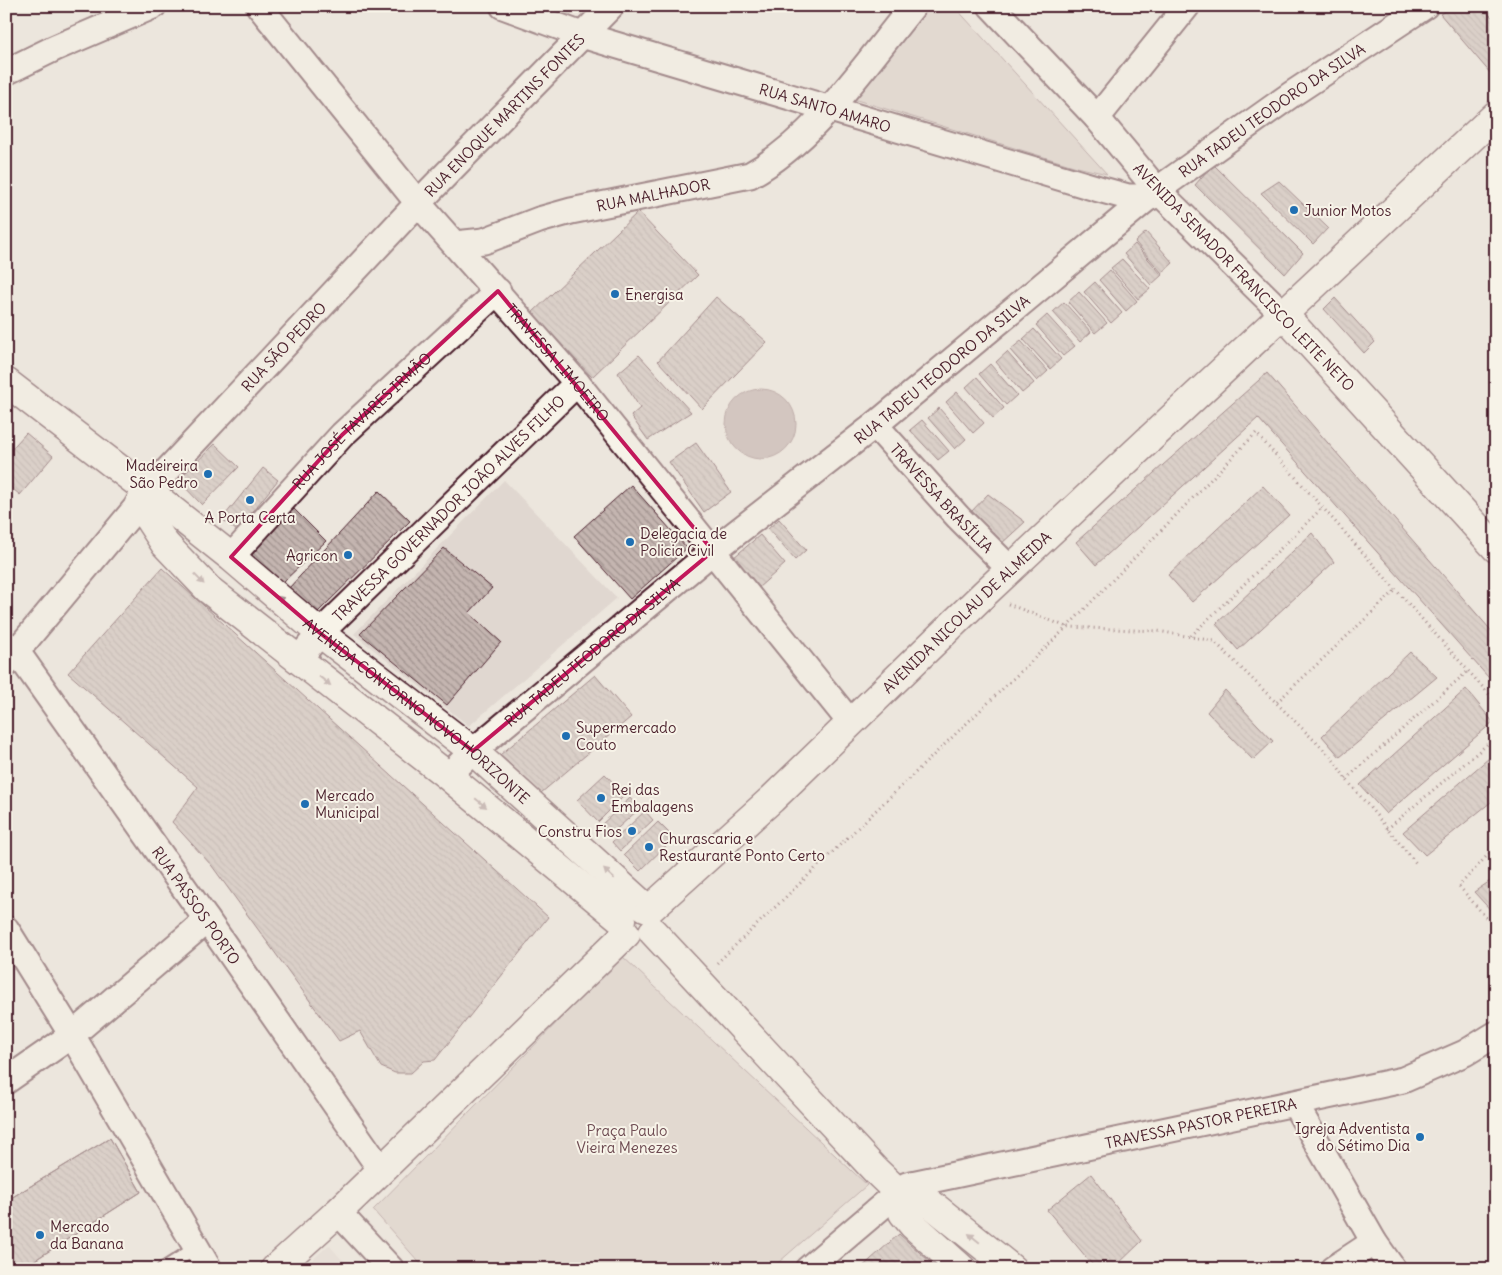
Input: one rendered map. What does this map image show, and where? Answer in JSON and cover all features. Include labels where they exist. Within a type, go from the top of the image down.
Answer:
[{"type":"main road","name":"AVENIDA NICOLAU DE ALMEIDA","points":[[639,920],[772,799],[984,593],[1011,570],[1283,314],[1492,127]]},
{"type":"main road","name":"AVENIDA SENADOR FRANCISCO LEITE NETO","points":[[1283,314],[1496,548]]},
{"type":"main road","points":[[6,382],[144,498]]},
{"type":"main road","name":"AVENIDA CONTORNO NOVO HORIZONTE","points":[[144,498],[183,520],[231,557],[320,633],[473,751],[639,920]]},
{"type":"main road","name":"AVENIDA CONTORNO NOVO HORIZONTE","points":[[144,498],[165,544],[208,588],[448,776],[639,920]]},
{"type":"main road","points":[[274,1269],[338,1212],[639,920],[849,1144],[898,1192],[926,1200],[1012,1269]]},
{"type":"main road","points":[[898,1192],[903,1213],[913,1225],[962,1269]]},
{"type":"street","points":[[10,62],[54,48],[153,6]]},
{"type":"street","name":"TRAVESSA LIMOEIRO","points":[[259,6],[418,203],[498,291],[577,383],[850,722]]},
{"type":"street","name":"RUA SANTO AMARO","points":[[503,6],[582,34],[830,107],[1099,190],[1128,197],[1154,193]]},
{"type":"street","name":"RUA ENOQUE MARTINS FONTES","points":[[418,203],[611,6]]},
{"type":"street","name":"RUA MALHADOR","points":[[455,244],[484,241],[539,220],[571,211],[750,175],[772,163],[830,107],[913,6]]},
{"type":"street","name":"AVENIDA SENADOR FRANCISCO LEITE NETO","points":[[991,6],[1097,118],[1154,193],[1283,314]]},
{"type":"street","points":[[1097,118],[1187,6]]},
{"type":"street","name":"RUA TADEU TEODORO DA SILVA","points":[[448,776],[473,751],[713,551],[874,425],[1154,193],[1292,94],[1425,6]]},
{"type":"street","name":"RUA SÃO PEDRO","points":[[10,653],[144,498],[418,203]]},
{"type":"street","name":"RUA JOSÉ TAVARES IRMÃO","points":[[231,557],[342,435],[498,291]]},
{"type":"street","name":"TRAVESSA GOVERNADOR JOÃO ALVES FILHO","points":[[298,660],[320,633],[577,383]]},
{"type":"street","name":"TRAVESSA BRASÍLIA","points":[[874,425],[958,517],[1011,570]]},
{"type":"street","name":"RUA PASSOS PORTO","points":[[10,653],[207,920],[380,1170]]},
{"type":"street","points":[[6,1081],[72,1035],[207,920]]},
{"type":"street","points":[[6,929],[72,1035],[209,1269]]},
{"type":"street","name":"TRAVESSA PASTOR PEREIRA","points":[[898,1192],[907,1185],[1403,1080],[1465,1053],[1496,1034]]},
{"type":"street","points":[[1295,1104],[1374,1242],[1393,1269]]},
{"type":"street","points":[[808,1269],[898,1192]]},
{"type":"street","points":[[338,1212],[391,1269]]},
{"type":"street","points":[[1333,1269],[1374,1242]]},
{"type":"lane","points":[[163,1269],[196,1248]]},
{"type":"path","points":[[710,969],[1067,627],[1256,433],[1496,702]]},
{"type":"path","points":[[1191,637],[1322,508]]},
{"type":"path","points":[[1277,702],[1396,590]]},
{"type":"path","points":[[984,593],[1067,627],[1158,631],[1214,641],[1332,758],[1346,779],[1416,863]]},
{"type":"path","points":[[1346,779],[1468,671]]},
{"type":"path","points":[[1387,829],[1496,737]]},
{"type":"path","points":[[1495,849],[1459,886],[1496,929]]},
{"type":"highlighted area","points":[[498,291],[713,551],[473,751],[320,633],[231,557],[342,435]]},
{"type":"shaded area","points":[[768,389],[781,395],[790,404],[794,410],[796,424],[794,438],[786,449],[775,457],[754,459],[747,457],[736,449],[728,438],[726,417],[728,410],[736,399],[747,391]]},
{"type":"shaded area","points":[[504,480],[617,598],[469,726],[354,634]]},
{"type":"shaded area","points":[[329,1245],[350,1269],[302,1269]]},
{"type":"green space","points":[[928,6],[954,6],[1107,174],[1077,167],[850,98]]},
{"type":"green space","name":"Praça Paulo Vieira Menezes","points":[[622,956],[867,1185],[771,1269],[425,1269],[373,1210]]},
{"type":"building","points":[[522,6],[581,6],[566,19]]},
{"type":"building","points":[[1455,6],[1478,6],[1496,20],[1496,70],[1491,74],[1440,14]]},
{"type":"building","points":[[1213,164],[1303,253],[1285,274],[1195,185]]},
{"type":"building","name":"Junior Motos","points":[[1279,181],[1328,228],[1313,244],[1261,193]]},
{"type":"building","name":"Energisa","points":[[638,212],[698,275],[592,377],[532,313]]},
{"type":"building","points":[[1146,232],[1173,263],[1162,273],[1135,242]]},
{"type":"building","points":[[1135,244],[1162,275],[1151,285],[1124,254]]},
{"type":"building","points":[[1122,259],[1150,289],[1138,299],[1111,268]]},
{"type":"building","points":[[1110,270],[1137,301],[1126,311],[1099,280]]},
{"type":"building","points":[[1095,282],[1122,313],[1111,323],[1084,292]]},
{"type":"building","points":[[1079,292],[1107,323],[1095,333],[1068,302]]},
{"type":"building","points":[[716,297],[767,342],[702,409],[658,361]]},
{"type":"building","points":[[1335,298],[1375,342],[1364,353],[1324,309]]},
{"type":"building","points":[[1064,302],[1091,332],[1080,342],[1053,312]]},
{"type":"building","points":[[1047,315],[1075,346],[1063,356],[1036,325]]},
{"type":"building","points":[[1034,329],[1061,359],[1050,369],[1023,339]]},
{"type":"building","points":[[1021,341],[1048,371],[1037,381],[1010,350]]},
{"type":"building","points":[[1007,352],[1034,383],[1022,393],[996,362]]},
{"type":"building","points":[[639,355],[691,412],[648,440],[631,416],[640,408],[618,373]]},
{"type":"building","points":[[990,364],[1017,395],[1006,405],[979,374]]},
{"type":"building","points":[[1267,373],[1496,636],[1496,686],[1258,418],[1096,565],[1076,542]]},
{"type":"building","points":[[977,377],[1004,408],[993,418],[966,387]]},
{"type":"building","points":[[957,392],[984,423],[973,433],[946,402]]},
{"type":"building","points":[[939,408],[966,439],[955,449],[928,418]]},
{"type":"building","points":[[922,420],[949,451],[938,460],[910,430]]},
{"type":"building","points":[[26,433],[53,456],[20,495],[6,483],[6,455]]},
{"type":"building","points":[[696,443],[731,492],[704,512],[669,462]]},
{"type":"building","name":"Madeireira São Pedro","points":[[215,444],[239,467],[202,505],[178,480]]},
{"type":"building","name":"A Porta Certa","points":[[263,468],[278,480],[237,531],[222,519]]},
{"type":"building","name":"Delegacia de Policia Civil","points":[[631,485],[687,548],[630,599],[574,536]]},
{"type":"building","points":[[1263,486],[1289,515],[1192,602],[1168,575]]},
{"type":"building","name":"Agricon","points":[[379,491],[410,521],[316,614],[288,589]]},
{"type":"building","points":[[988,494],[1025,522],[1000,545],[971,512]]},
{"type":"building","points":[[294,509],[326,541],[281,584],[249,557]]},
{"type":"building","points":[[779,519],[806,550],[795,560],[768,529]]},
{"type":"building","points":[[1312,533],[1334,562],[1238,650],[1216,624]]},
{"type":"building","points":[[760,535],[785,564],[758,588],[733,558]]},
{"type":"building","points":[[444,548],[492,588],[469,613],[501,642],[447,705],[360,634]]},
{"type":"building","name":"Mercado Municipal","points":[[162,568],[548,917],[435,1060],[424,1061],[411,1073],[395,1073],[381,1067],[360,1031],[339,1041],[212,866],[172,822],[198,787],[68,673]]},
{"type":"building","points":[[1410,652],[1437,677],[1340,757],[1322,736]]},
{"type":"building","name":"Supermercado Couto","points":[[595,675],[631,717],[541,793],[500,755]]},
{"type":"building","points":[[1466,689],[1493,722],[1386,814],[1360,785]]},
{"type":"building","points":[[1225,690],[1273,741],[1253,760],[1207,712]]},
{"type":"building","points":[[1496,752],[1496,798],[1425,855],[1403,832]]},
{"type":"building","name":"Rei das Embalagens","points":[[605,774],[625,795],[598,822],[577,800]]},
{"type":"building","points":[[630,798],[639,809],[609,836],[600,826]]},
{"type":"building","name":"Constru Fios","points":[[645,811],[653,820],[620,851],[612,842]]},
{"type":"building","name":"Churascaria e Restaurante Ponto Certo","points":[[658,822],[674,838],[640,871],[624,855]]},
{"type":"building","points":[[1496,877],[1496,916],[1474,892]]},
{"type":"building","name":"Mercado da Banana","points":[[110,1138],[141,1192],[21,1269],[6,1269],[6,1201]]},
{"type":"building","name":"Mercado da Banana","points":[[110,1138],[141,1192],[21,1269],[6,1269],[6,1201]]},
{"type":"building","points":[[1091,1174],[1142,1241],[1113,1269],[1096,1269],[1047,1210]]},
{"type":"building","points":[[899,1234],[938,1269],[860,1269]]},
{"type":"place","name":"Junior Motos","points":[[1294,210]]},
{"type":"place","name":"Energisa","points":[[615,294]]},
{"type":"place","name":"Madeireira São Pedro","points":[[208,474]]},
{"type":"place","name":"A Porta Certa","points":[[250,500]]},
{"type":"place","name":"Delegacia de Policia Civil","points":[[630,542]]},
{"type":"place","name":"Agricon","points":[[348,555]]},
{"type":"place","name":"Supermercado Couto","points":[[566,736]]},
{"type":"place","name":"Rei das Embalagens","points":[[601,798]]},
{"type":"place","name":"Mercado Municipal","points":[[305,804]]},
{"type":"place","name":"Constru Fios","points":[[632,831]]},
{"type":"place","name":"Churascaria e Restaurante Ponto Certo","points":[[649,847]]},
{"type":"place","name":"Igreja Adventista do Sétimo Dia","points":[[1420,1137]]},
{"type":"place","name":"Mercado da Banana","points":[[40,1235]]}]
